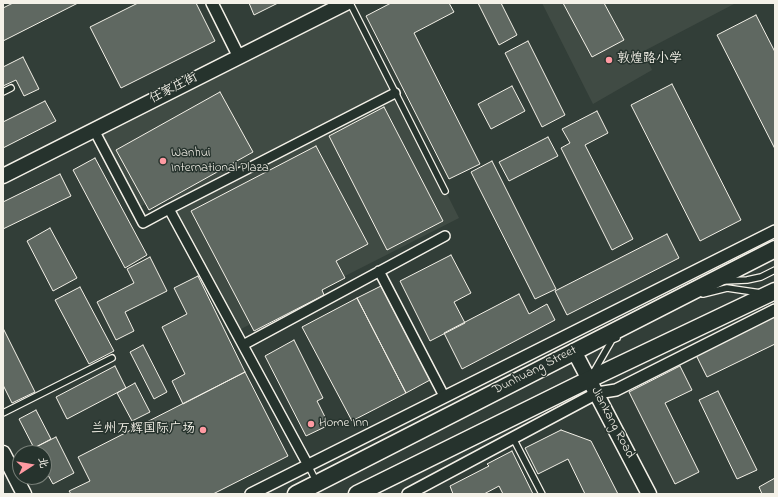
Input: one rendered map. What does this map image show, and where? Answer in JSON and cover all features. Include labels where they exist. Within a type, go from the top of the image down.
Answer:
[{"type":"main road","name":"Dunhuang Street","points":[[296,494],[775,249]]},
{"type":"main road","points":[[357,494],[593,386],[772,292]]},
{"type":"street","points":[[212,3],[239,57]]},
{"type":"street","name":"任家庄街","points":[[3,176],[346,3]]},
{"type":"street","points":[[94,130],[143,223],[395,93]]},
{"type":"street","points":[[169,209],[308,465]]},
{"type":"street","points":[[251,494],[775,231]]},
{"type":"street","points":[[243,345],[445,236]]},
{"type":"street","points":[[379,271],[444,396]]},
{"type":"street","points":[[408,494],[513,438],[593,386],[616,390],[775,310]]},
{"type":"street","name":"Jiankang Road","points":[[574,351],[648,494]]},
{"type":"street","points":[[4,456],[24,494]]},
{"type":"lane","points":[[350,3],[445,191]]},
{"type":"lane","points":[[3,92],[11,88]]},
{"type":"lane","points":[[710,282],[747,280],[761,277],[775,270]]},
{"type":"lane","points":[[700,296],[707,292],[727,288],[772,292]]},
{"type":"lane","points":[[593,386],[612,340],[626,334]]},
{"type":"lane","points":[[3,413],[112,358]]},
{"type":"lane","points":[[513,438],[542,494]]},
{"type":"lane","points":[[308,465],[317,483]]},
{"type":"shaded area","name":"敦煌路小学","points":[[542,3],[734,4],[644,51],[652,70],[593,104]]},
{"type":"shaded area","points":[[351,4],[459,218],[237,331],[167,193],[134,210],[96,134]]},
{"type":"building","points":[[13,3],[78,3],[3,41],[3,8]]},
{"type":"building","points":[[138,3],[196,3],[215,41],[121,88],[90,27]]},
{"type":"building","points":[[249,3],[278,3],[254,15]]},
{"type":"building","points":[[391,3],[449,3],[454,12],[414,33],[480,164],[449,179],[366,16]]},
{"type":"building","points":[[478,3],[501,3],[517,35],[499,45]]},
{"type":"building","points":[[563,3],[604,3],[624,40],[592,57]]},
{"type":"building","points":[[756,15],[775,52],[775,149],[717,35]]},
{"type":"building","points":[[528,41],[565,115],[542,127],[505,53]]},
{"type":"building","points":[[23,57],[39,89],[24,96],[16,80],[3,86],[3,67]]},
{"type":"building","points":[[672,84],[741,220],[700,241],[631,105]]},
{"type":"building","points":[[512,86],[525,111],[491,129],[478,104]]},
{"type":"building","points":[[220,92],[253,152],[149,210],[116,150]]},
{"type":"building","points":[[45,101],[56,121],[3,148],[3,122]]},
{"type":"building","points":[[384,107],[443,221],[387,250],[329,136]]},
{"type":"building","points":[[597,111],[608,133],[585,145],[633,239],[612,250],[561,148],[570,143],[562,129]]},
{"type":"building","points":[[548,137],[558,156],[509,181],[499,162]]},
{"type":"building","points":[[316,146],[368,244],[336,261],[345,278],[322,290],[324,295],[254,331],[191,211]]},
{"type":"building","points":[[95,158],[147,255],[125,268],[73,170]]},
{"type":"building","points":[[492,161],[556,289],[535,299],[471,172]]},
{"type":"building","points":[[60,174],[71,196],[3,229],[3,202]]},
{"type":"building","points":[[50,228],[77,278],[53,291],[27,241]]},
{"type":"building","points":[[667,234],[679,258],[567,315],[555,291]]},
{"type":"building","points":[[451,255],[471,293],[454,302],[465,323],[430,341],[400,281]]},
{"type":"building","points":[[150,257],[167,291],[125,312],[134,331],[116,340],[97,302],[134,283],[127,269]]},
{"type":"building","points":[[198,276],[245,372],[183,404],[172,381],[185,374],[162,327],[187,314],[174,288]]},
{"type":"building","points":[[381,286],[430,380],[406,393],[357,298]]},
{"type":"building","points":[[80,287],[114,351],[89,364],[55,300]]},
{"type":"building","points":[[519,294],[529,314],[547,304],[555,320],[462,369],[444,333]]},
{"type":"building","points":[[357,298],[406,393],[352,421],[302,327]]},
{"type":"building","points":[[775,316],[775,344],[707,377],[696,355]]},
{"type":"building","points":[[3,328],[35,392],[12,403],[3,385]]},
{"type":"building","points":[[294,340],[323,398],[317,401],[329,425],[306,436],[265,356]]},
{"type":"building","points":[[143,345],[167,392],[154,399],[130,352]]},
{"type":"building","points":[[115,366],[126,388],[67,419],[56,397]]},
{"type":"building","points":[[680,366],[692,390],[665,403],[699,472],[675,484],[629,392]]},
{"type":"building","name":"兰州万辉国际广场","points":[[245,372],[288,456],[213,494],[71,494],[69,491],[90,481],[78,457]]},
{"type":"building","points":[[135,383],[150,412],[132,421],[117,393]]},
{"type":"building","points":[[718,391],[757,470],[737,479],[699,400]]},
{"type":"building","points":[[36,410],[51,439],[40,445],[32,445],[19,419]]},
{"type":"building","points":[[561,430],[591,441],[618,494],[585,494],[568,459],[538,474],[525,448]]},
{"type":"building","points":[[56,437],[74,473],[53,484],[52,445],[40,445]]},
{"type":"building","points":[[512,451],[533,494],[503,494],[499,486],[484,494],[453,494],[450,486],[489,466],[487,464]]},
{"type":"building","points":[[775,478],[775,494],[762,494],[759,487]]},
{"type":"place","name":"敦煌路小学","points":[[609,60]]},
{"type":"place","name":"Wanhui International Plaza","points":[[163,161]]},
{"type":"place","name":"Home Inn","points":[[311,424]]},
{"type":"place","name":"兰州万辉国际广场","points":[[203,430]]}]
